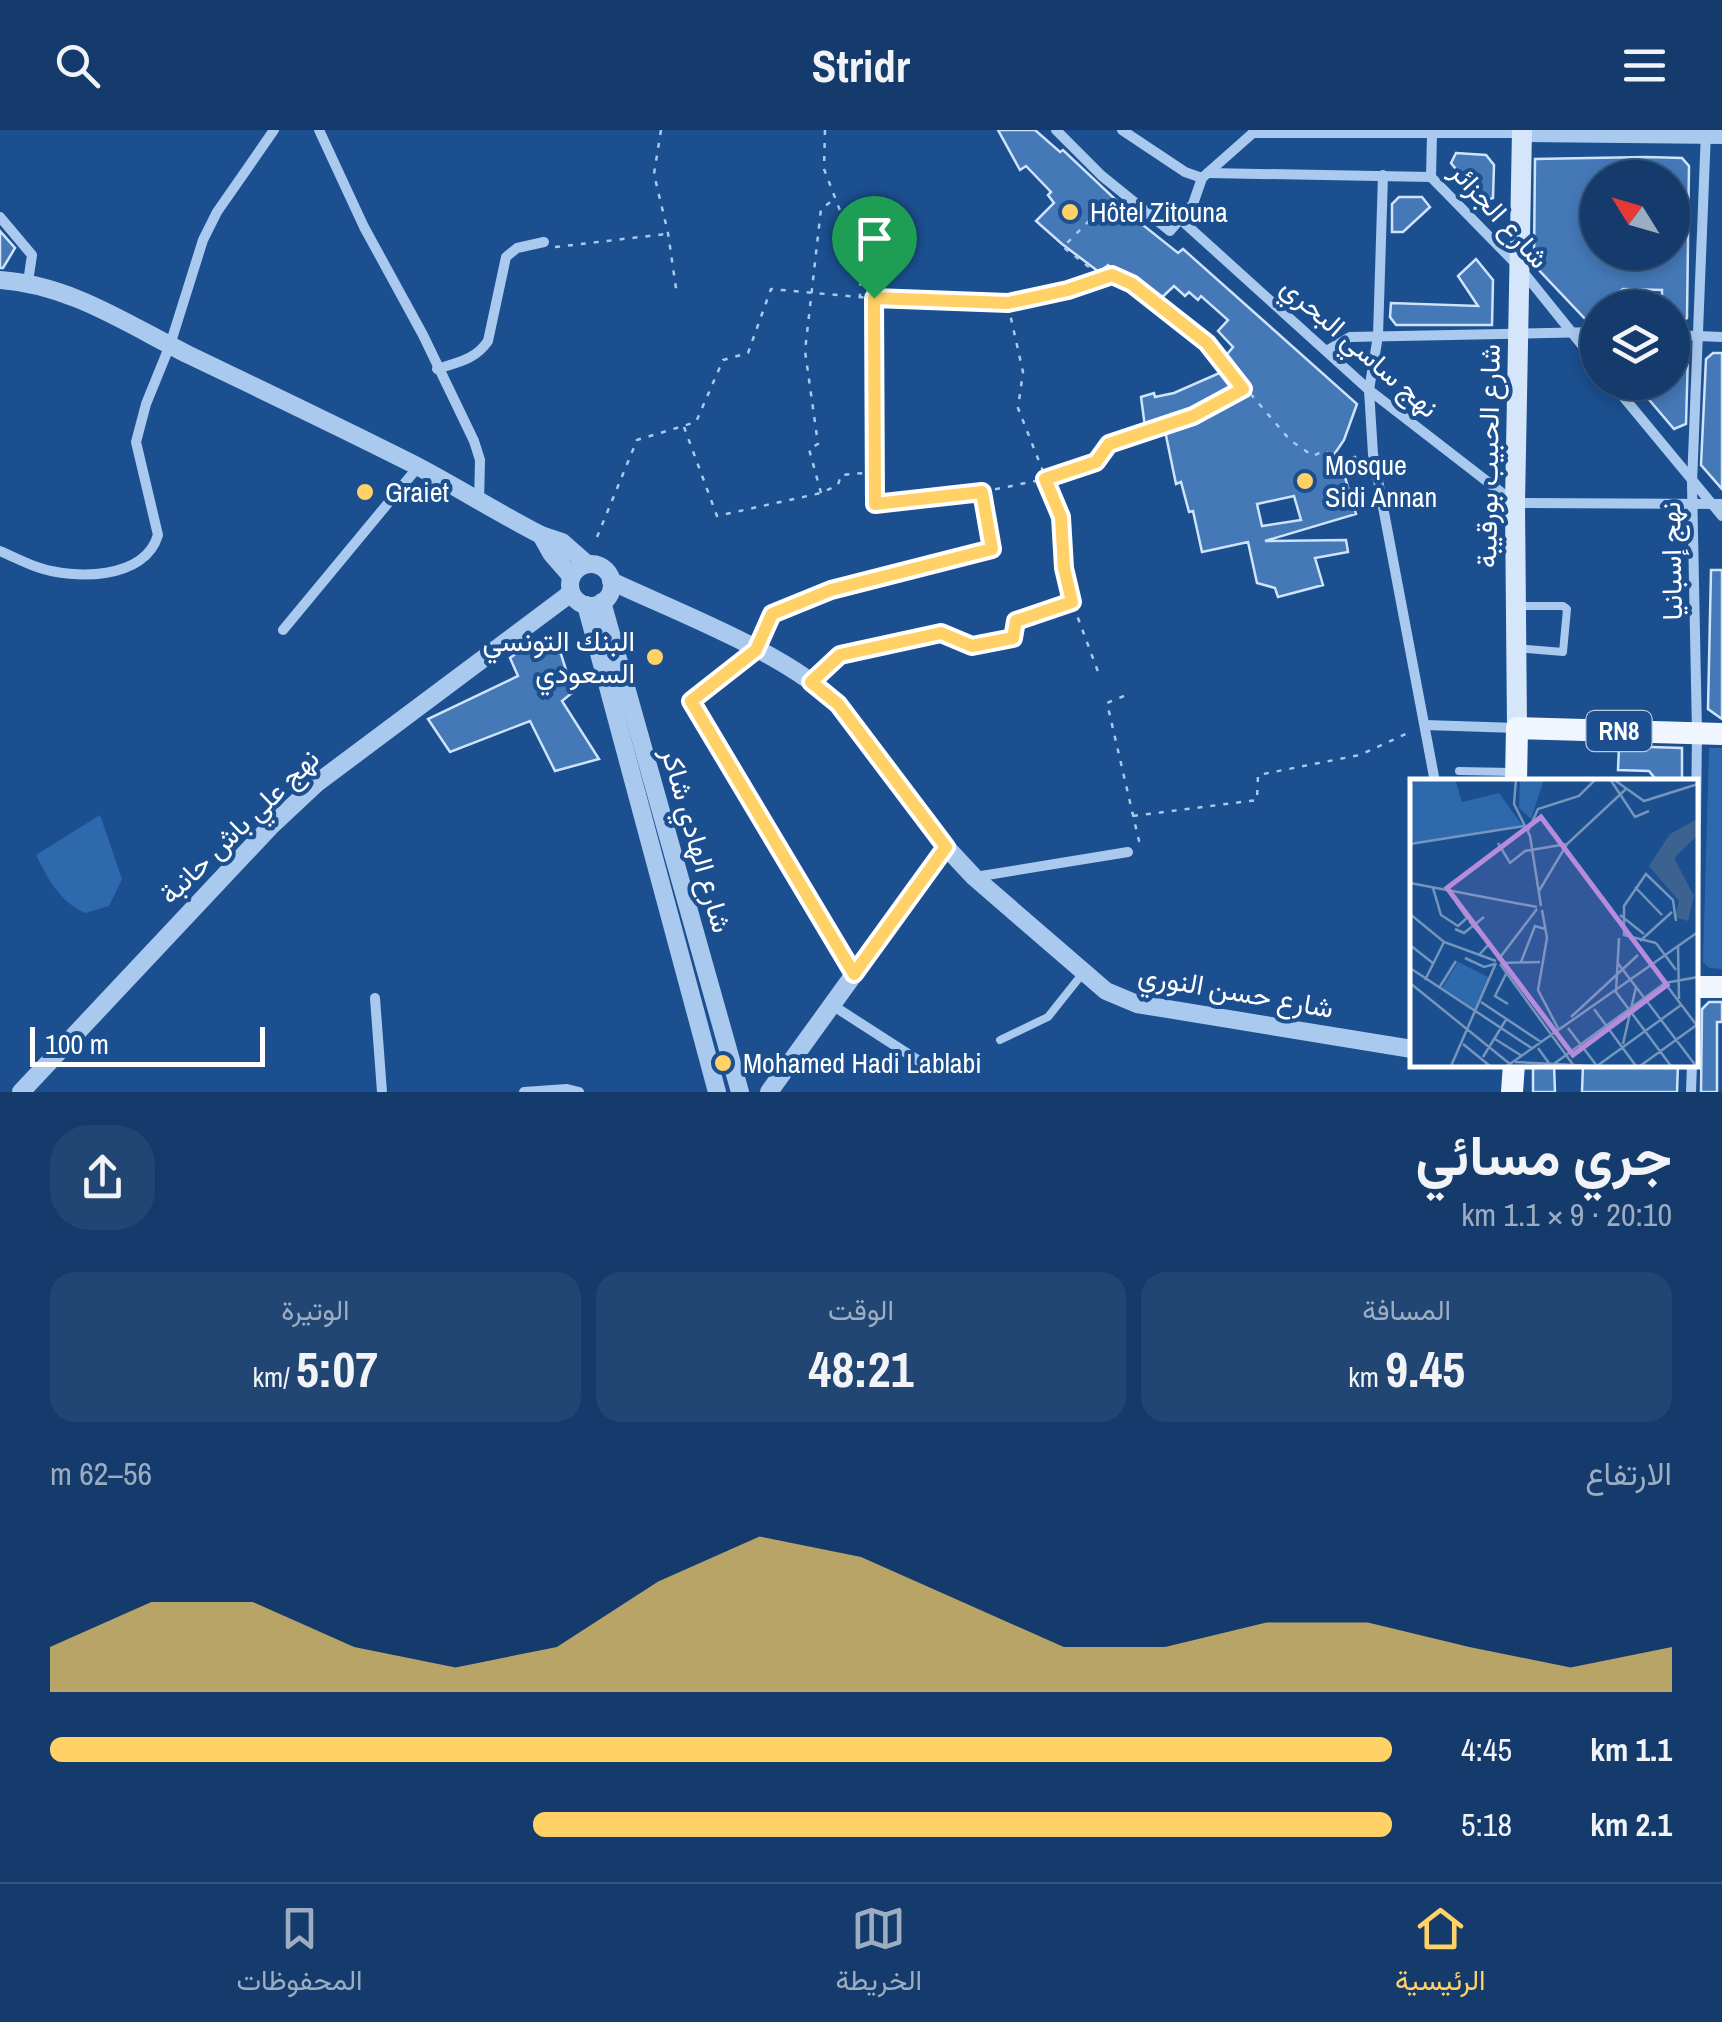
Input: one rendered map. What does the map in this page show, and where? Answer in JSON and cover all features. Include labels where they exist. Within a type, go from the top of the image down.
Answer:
[{"type":"main road","name":"شارع الحبيب بورقيبة","points":[[1516,777],[1515,503],[1522,131]]},
{"type":"main road","name":"RN8","points":[[1517,728],[1722,734]]},
{"type":"main road","points":[[1512,1092],[1514,1067]]},
{"type":"street","points":[[0,551],[41,569],[71,572],[117,572],[149,554],[158,535],[136,442],[146,404],[216,212],[274,130]]},
{"type":"street","points":[[320,130],[364,227],[474,440],[480,460],[478,502]]},
{"type":"street","points":[[1056,130],[1120,191],[1170,231],[1192,204],[1205,176],[1255,132],[1711,133]]},
{"type":"street","points":[[1122,130],[1185,172],[1205,176],[1431,177]]},
{"type":"street","name":"نهج إسبانيا","points":[[1696,779],[1692,504],[1695,336],[1711,133]]},
{"type":"street","name":"شارع الجزائر","points":[[1432,134],[1431,177],[1520,268],[1580,343]]},
{"type":"street","points":[[1382,175],[1378,336],[1369,390],[1373,454],[1434,779]]},
{"type":"street","points":[[0,217],[32,254],[28,282]]},
{"type":"street","name":"نهج ساسي البحري","points":[[1180,219],[1369,390],[1515,503]]},
{"type":"street","points":[[437,369],[481,351],[488,341],[506,257],[517,248],[544,242]]},
{"type":"street","points":[[0,280],[28,282],[74,296],[418,466],[478,502],[562,542],[587,564],[605,569],[611,589],[594,604],[571,584],[542,535]]},
{"type":"street","points":[[1328,350],[1350,337],[1580,331]]},
{"type":"street","points":[[1690,336],[1722,337]]},
{"type":"street","points":[[1625,400],[1692,483],[1717,504],[1722,516]]},
{"type":"street","points":[[283,630],[418,466]]},
{"type":"street","points":[[1515,503],[1717,504]]},
{"type":"street","points":[[571,584],[587,564]]},
{"type":"street","name":"شارع حسن النوري","points":[[611,580],[756,650],[811,682],[838,704],[946,847],[974,877],[1083,973],[1121,1000],[1410,1049]]},
{"type":"street","name":"نهج علي باش حانبة","points":[[20,1092],[270,826],[317,783],[571,584]]},
{"type":"street","name":"شارع الهادي شاكر","points":[[594,604],[717,1092]]},
{"type":"street","name":"شارع الهادي شاكر","points":[[594,604],[740,1092]]},
{"type":"street","points":[[756,650],[693,698],[691,705],[854,974]]},
{"type":"street","points":[[1425,725],[1517,728]]},
{"type":"street","points":[[769,1092],[946,847]]},
{"type":"street","points":[[974,877],[1128,852]]},
{"type":"street","points":[[375,998],[382,1092]]},
{"type":"street","points":[[832,1006],[934,1070]]},
{"type":"street","points":[[1691,1092],[1692,1067]]},
{"type":"street","points":[[524,1092],[579,1092]]},
{"type":"lane","points":[[1516,648],[1563,652],[1567,609],[1517,606]]},
{"type":"lane","points":[[1459,771],[1516,777]]},
{"type":"lane","points":[[1000,1040],[1048,1017],[1083,973]]},
{"type":"path","points":[[661,130],[654,174],[677,296]]},
{"type":"path","points":[[825,130],[824,169],[844,222],[862,225],[860,298]]},
{"type":"path","points":[[1089,268],[1063,247],[1120,191]]},
{"type":"path","points":[[820,492],[809,449],[818,444],[805,351],[820,208],[836,198]]},
{"type":"path","points":[[544,242],[559,248],[668,234]]},
{"type":"path","points":[[597,538],[637,440],[696,422],[723,360],[748,353],[770,289],[860,298],[1008,303],[1118,275],[1207,343],[1290,440],[1312,456],[1323,451],[1342,459],[1373,454]]},
{"type":"path","points":[[874,298],[875,504],[982,492],[1045,479],[1096,462],[1109,444],[1193,416],[1243,389]]},
{"type":"path","points":[[1008,303],[1023,372],[1018,408],[1061,517],[1064,568],[1072,602],[1100,677]]},
{"type":"path","points":[[684,426],[716,516],[820,492],[838,485],[840,475],[876,472]]},
{"type":"path","points":[[756,650],[772,614],[831,590],[992,549],[982,492]]},
{"type":"path","points":[[811,682],[840,655],[941,633],[972,646],[1013,638],[1016,621],[1072,602]]},
{"type":"path","points":[[1124,696],[1107,703],[1138,841],[1128,852]]},
{"type":"path","points":[[1133,816],[1256,800],[1258,774],[1360,755],[1425,725]]},
{"type":"shaded area","points":[[1709,748],[1722,748],[1722,969],[1709,968],[1703,962]]},
{"type":"shaded area","points":[[100,815],[122,879],[109,906],[85,913],[61,896],[36,855]]},
{"type":"building","points":[[998,130],[1035,130],[1060,152],[1063,150],[1114,202],[1178,253],[1183,249],[1357,404],[1344,440],[1331,459],[1342,467],[1356,514],[1265,541],[1346,540],[1348,552],[1315,558],[1323,585],[1278,597],[1275,588],[1257,583],[1248,542],[1202,552],[1193,511],[1189,512],[1181,482],[1176,484],[1163,421],[1145,427],[1141,397],[1174,393],[1231,368],[1224,358],[1233,347],[1218,331],[1228,320],[1201,296],[1198,300],[1189,292],[1185,296],[1174,286],[1157,302],[1108,265],[1099,272],[1036,221],[1054,203],[1048,195],[1051,192],[1026,166],[1020,170]],"holes":[[[1294,496],[1301,520],[1262,526],[1257,504]]]},
{"type":"building","points":[[1456,153],[1486,155],[1494,165],[1493,198],[1482,201],[1451,163]]},
{"type":"building","points":[[1535,159],[1684,160],[1580,160],[1580,270],[1688,270],[1687,290],[1580,290],[1580,313],[1536,267]]},
{"type":"building","points":[[1399,197],[1422,197],[1430,207],[1403,232],[1392,232],[1392,204]]},
{"type":"building","points":[[0,231],[15,248],[3,268],[0,268]]},
{"type":"building","points":[[1476,259],[1493,280],[1492,325],[1396,325],[1390,317],[1391,303],[1478,306],[1458,276]]},
{"type":"building","points":[[1713,353],[1722,353],[1722,489],[1701,465],[1706,359]]},
{"type":"building","points":[[1649,400],[1687,400],[1686,424],[1674,429]]},
{"type":"building","points":[[1711,570],[1722,570],[1722,719],[1708,709]]},
{"type":"building","points":[[525,647],[561,654],[573,692],[562,701],[599,759],[555,771],[530,721],[450,752],[428,719],[518,676],[510,658]]},
{"type":"building","points":[[1619,746],[1682,748],[1682,779],[1656,779],[1649,771],[1618,770]]},
{"type":"building","points":[[1709,1002],[1722,1002],[1722,1022],[1717,1022],[1717,1092],[1701,1092],[1702,1009]]},
{"type":"building","points":[[1533,1067],[1554,1067],[1555,1092],[1533,1092]]},
{"type":"building","points":[[1583,1067],[1678,1067],[1677,1092],[1582,1092]]},
{"type":"place","name":"Hôtel Zitouna","points":[[1070,212]]},
{"type":"place","name":"Mosque Sidi Annan","points":[[1305,481]]},
{"type":"place","name":"Graiet","points":[[365,492]]},
{"type":"place","name":"البنك التونسي السعودي","points":[[655,657]]},
{"type":"place","name":"Mohamed Hadi Lablabi","points":[[723,1063]]},
{"type":"route","points":[[1118,275],[1207,343],[1243,389],[1193,416],[1109,444],[1096,462],[1045,479],[1061,517],[1064,568],[1072,602],[1016,621],[1013,638],[972,646],[941,633],[840,655],[811,682],[838,704],[946,847],[854,974],[691,701],[756,650],[772,614],[831,590],[992,549],[982,492],[875,504],[874,298],[1008,303],[1118,275]]}]
